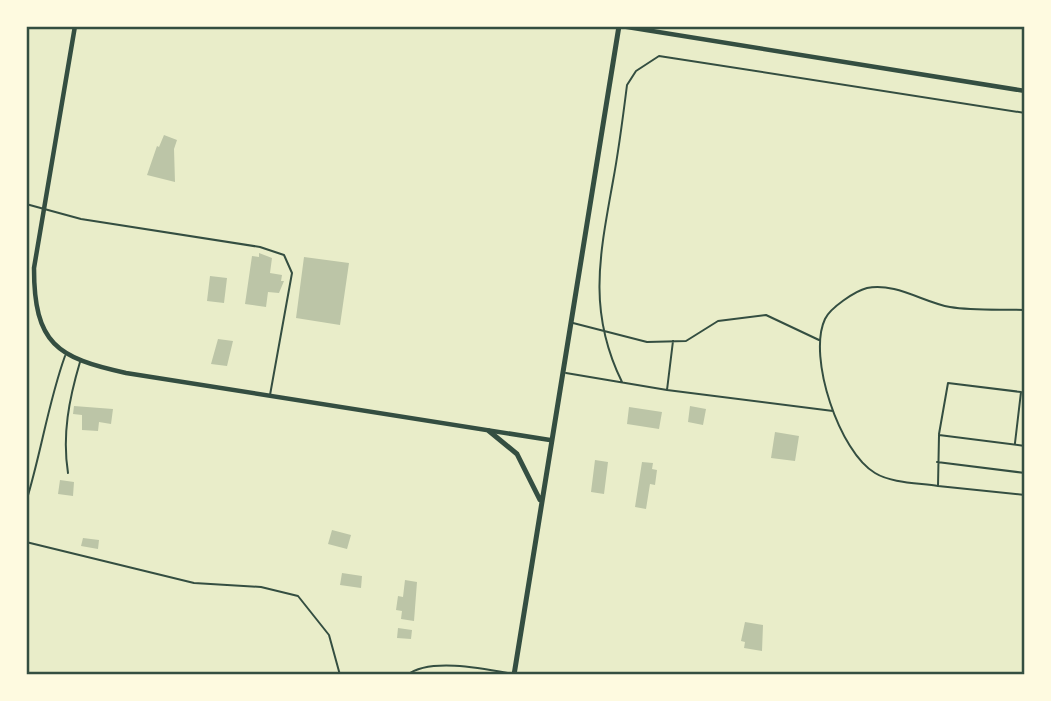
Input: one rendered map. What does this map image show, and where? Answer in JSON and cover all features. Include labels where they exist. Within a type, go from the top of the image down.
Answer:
[{"type":"street","points":[[75,26],[34,268],[34,292],[42,326],[66,355],[80,362],[126,373],[550,440]]},
{"type":"street","points":[[514,675],[550,440],[620,26],[1025,91]]},
{"type":"street","points":[[489,431],[510,446],[521,459],[539,497],[540,513]]},
{"type":"lane","points":[[622,382],[602,331],[598,303],[599,261],[627,85],[636,71],[659,56],[1025,113]]},
{"type":"lane","points":[[26,204],[44,210],[260,247],[284,255],[292,273],[270,396]]},
{"type":"lane","points":[[1025,310],[949,307],[914,293],[867,288],[841,303],[825,318],[820,340],[827,397],[859,460],[877,474],[938,486],[1025,495]]},
{"type":"lane","points":[[570,323],[647,342],[686,341],[718,321],[766,315],[820,340]]},
{"type":"lane","points":[[667,390],[673,340]]},
{"type":"lane","points":[[26,502],[40,455],[53,390],[66,355]]},
{"type":"lane","points":[[68,473],[65,452],[68,410],[80,362]]},
{"type":"lane","points":[[562,371],[577,376],[667,390],[833,411]]},
{"type":"lane","points":[[938,486],[936,462],[948,383],[1021,392],[1014,444]]},
{"type":"lane","points":[[939,435],[1025,446]]},
{"type":"lane","points":[[936,462],[1025,473]]},
{"type":"lane","points":[[26,542],[194,583],[261,587],[298,596],[329,635],[340,675]]},
{"type":"lane","points":[[407,675],[413,670],[450,666],[514,675]]},
{"type":"building","points":[[164,135],[177,140],[174,149],[175,182],[147,175],[157,146],[159,147]]},
{"type":"building","points":[[259,253],[272,258],[270,273],[282,275],[281,281],[284,281],[279,293],[268,292],[266,307],[245,304],[252,256],[259,257]]},
{"type":"building","points":[[304,257],[349,263],[340,325],[296,318]]},
{"type":"building","points":[[210,276],[227,278],[224,303],[207,301]]},
{"type":"building","points":[[218,339],[233,341],[227,366],[211,364]]},
{"type":"building","points":[[74,406],[113,409],[111,424],[99,422],[98,431],[82,430],[82,415],[73,414]]},
{"type":"building","points":[[690,406],[706,409],[703,425],[688,422]]},
{"type":"building","points":[[629,407],[662,412],[659,429],[627,424]]},
{"type":"building","points":[[775,432],[799,436],[795,461],[771,458]]},
{"type":"building","points":[[595,460],[608,462],[604,494],[591,492]]},
{"type":"building","points":[[642,462],[653,463],[652,469],[657,470],[655,485],[650,484],[646,509],[635,507]]},
{"type":"building","points":[[60,480],[74,482],[73,496],[58,494]]},
{"type":"building","points":[[332,530],[351,535],[347,549],[328,544]]},
{"type":"building","points":[[83,538],[99,540],[98,549],[81,546]]},
{"type":"building","points":[[342,573],[362,576],[361,588],[340,585]]},
{"type":"building","points":[[405,580],[417,582],[414,621],[401,619],[402,611],[396,610],[398,596],[403,597]]},
{"type":"building","points":[[745,622],[763,625],[762,651],[744,648],[745,642],[741,641]]},
{"type":"building","points":[[398,628],[412,630],[411,639],[397,638]]}]
